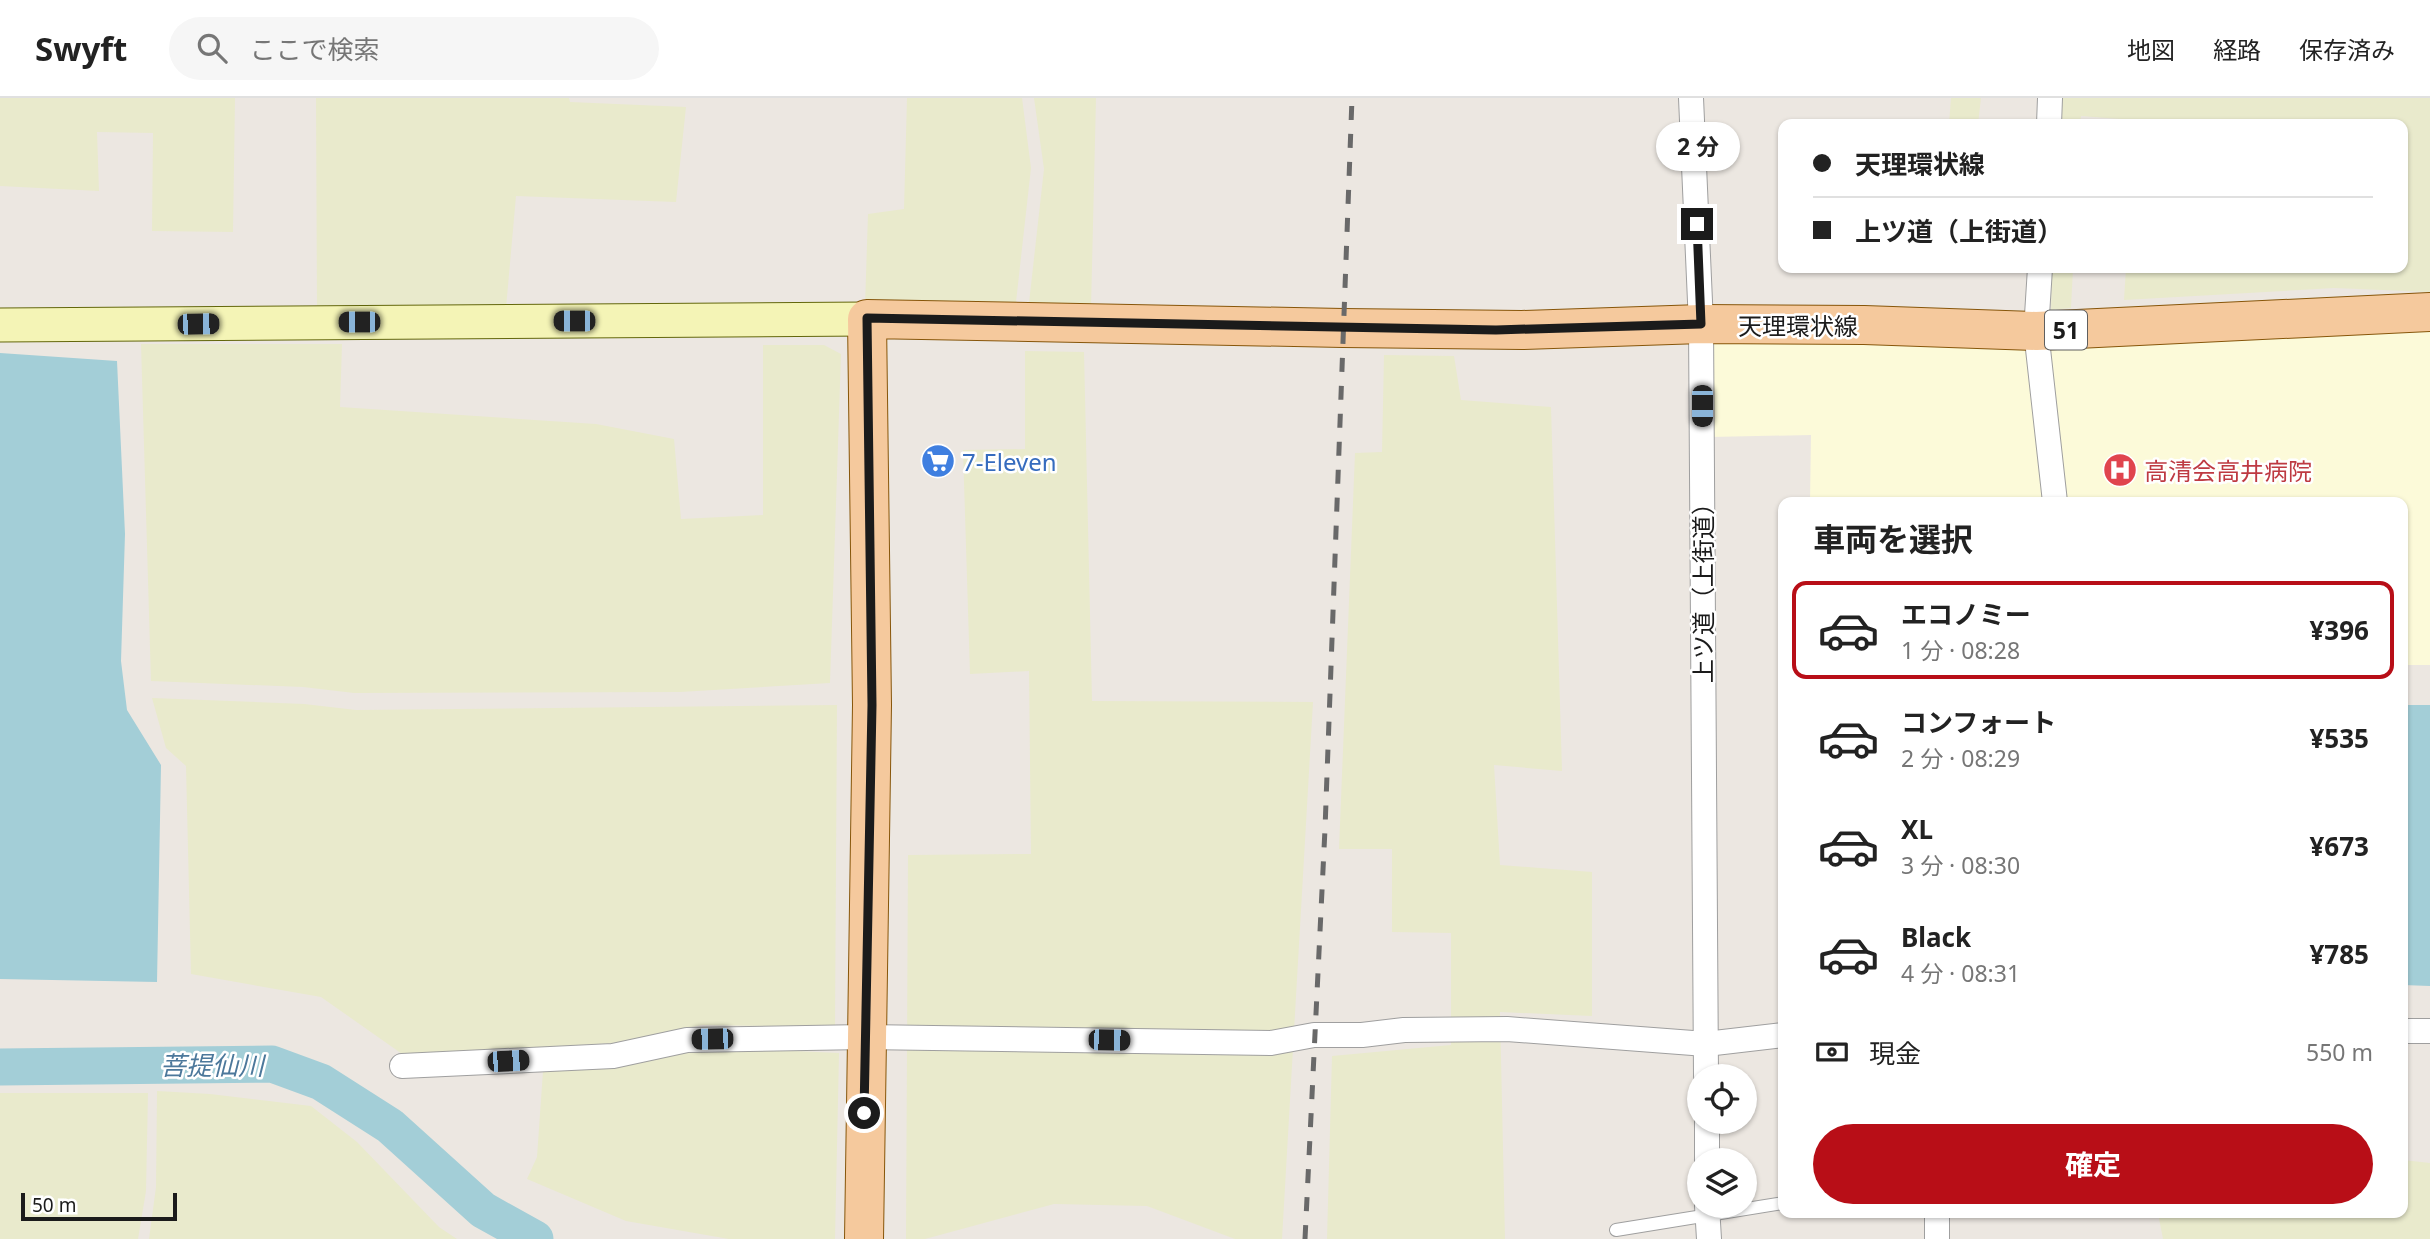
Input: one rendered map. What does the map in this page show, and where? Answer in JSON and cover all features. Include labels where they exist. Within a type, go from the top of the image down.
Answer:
[{"type":"main road","name":"天理環状線","points":[[867,318],[1494,330],[1701,324],[1864,325],[2036,331],[2430,312]]},
{"type":"main road","points":[[864,1239],[872,705],[867,318]]},
{"type":"street","name":"上ツ道（上街道）","points":[[1691,98],[1701,324],[1706,1064]]},
{"type":"street","points":[[2049,119],[2050,98]]},
{"type":"street","points":[[2040,273],[2036,331],[2054,497]]},
{"type":"street","points":[[0,325],[867,318]]},
{"type":"street","points":[[402,1066],[614,1056],[687,1040],[865,1037],[1271,1042],[1314,1035],[1362,1035],[1404,1030],[1507,1029],[1706,1044],[1778,1036]]},
{"type":"street","points":[[2408,1031],[2430,1031]]},
{"type":"street","points":[[1708,1218],[1709,1239]]},
{"type":"street","points":[[1937,1218],[1937,1239]]},
{"type":"lane","points":[[1757,1205],[1778,1203]]},
{"type":"lane","points":[[1616,1230],[1687,1214]]},
{"type":"shaded area","name":"高清会高井病院","points":[[2430,330],[2430,665],[2408,665],[2408,497],[1810,497],[1811,435],[1710,437],[1710,342]]},
{"type":"green space","points":[[0,98],[235,98],[233,232],[152,231],[153,133],[97,132],[99,191],[0,186]]},
{"type":"green space","points":[[316,98],[569,98],[570,102],[686,107],[676,202],[516,196],[506,308],[317,312]]},
{"type":"green space","points":[[907,98],[1022,98],[1031,168],[1016,302],[865,306],[868,214],[904,209]]},
{"type":"green space","points":[[1034,98],[1096,98],[1091,308],[1029,303],[1044,169]]},
{"type":"green space","points":[[1951,98],[1981,98],[1979,119],[1949,119]]},
{"type":"green space","points":[[2057,98],[2430,98],[2430,292],[2334,288],[2124,300],[2126,273],[2408,273],[2408,119],[2121,119],[2081,116],[2081,119],[2056,119]]},
{"type":"green space","points":[[2052,273],[2073,273],[2071,308],[2051,310]]},
{"type":"green space","points":[[141,344],[342,344],[340,407],[596,424],[674,439],[681,519],[763,515],[763,345],[824,345],[841,354],[830,683],[680,692],[354,693],[303,687],[151,681]]},
{"type":"green space","points":[[1025,351],[1084,352],[1092,701],[1313,702],[1282,1239],[1235,1239],[1147,1206],[1054,1204],[925,1239],[906,1239],[908,855],[1031,854],[1029,671],[970,674],[963,450],[1025,449]]},
{"type":"green space","points":[[1384,355],[1454,356],[1461,400],[1551,407],[1562,771],[1494,765],[1500,865],[1592,872],[1592,1016],[1500,1012],[1505,1239],[1327,1239],[1332,1056],[1451,1045],[1451,933],[1392,932],[1392,849],[1339,849],[1355,453],[1382,452]]},
{"type":"green space","points":[[152,698],[304,704],[356,710],[837,705],[835,1027],[702,1025],[613,1043],[405,1056],[321,997],[191,974],[186,766],[166,748]]},
{"type":"green space","points":[[703,1047],[839,1053],[835,1239],[729,1239],[626,1221],[527,1179],[537,1157],[543,1071]]},
{"type":"green space","points":[[157,1091],[210,1094],[311,1106],[357,1142],[439,1227],[457,1239],[149,1239],[156,1187]]},
{"type":"green space","points":[[0,1093],[148,1093],[146,1191],[138,1239],[0,1239]]},
{"type":"green space","points":[[2408,1161],[2430,1163],[2430,1239],[2163,1239],[2159,1218],[2408,1218]]},
{"type":"water","points":[[0,353],[117,361],[125,534],[121,661],[127,710],[161,765],[157,982],[0,979]]},
{"type":"water","points":[[2408,705],[2430,705],[2430,986],[2408,985]]},
{"type":"waterway","name":"菩提仙川","points":[[0,1067],[272,1064],[321,1082],[390,1126],[483,1210],[535,1239]]},
{"type":"railway","points":[[1305,1239],[1325,829],[1352,98]]},
{"type":"place","name":"7-Eleven","points":[[938,461]]},
{"type":"place","name":"高清会高井病院","points":[[2120,470]]},
{"type":"route","points":[[864,1113],[872,705],[867,318],[1496,330],[1701,324],[1697,224]]}]
